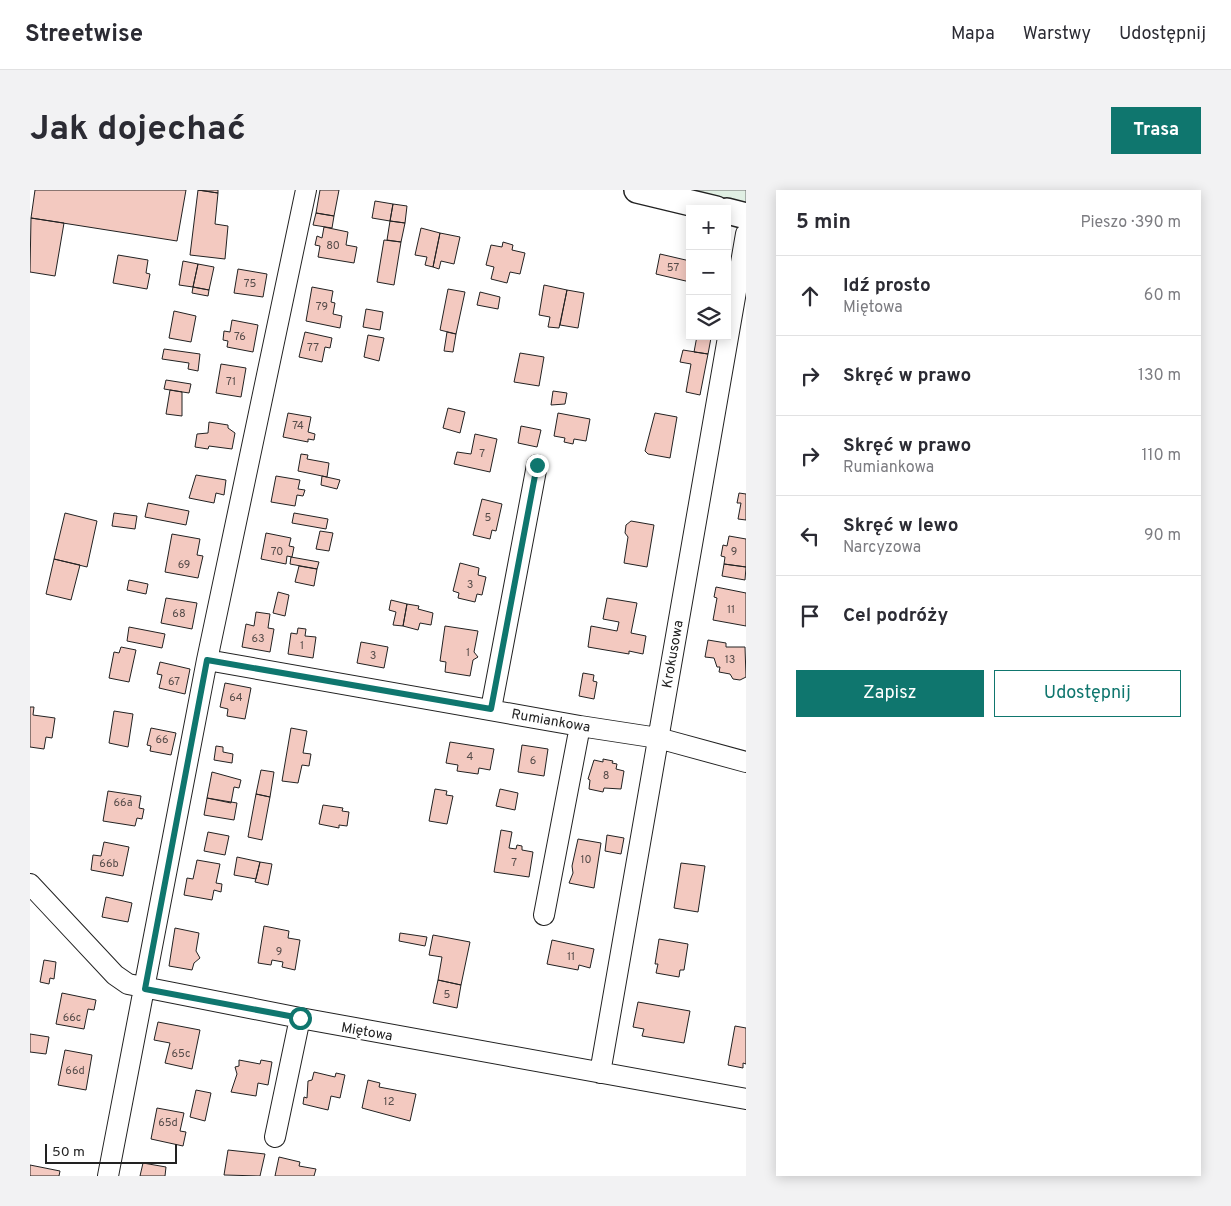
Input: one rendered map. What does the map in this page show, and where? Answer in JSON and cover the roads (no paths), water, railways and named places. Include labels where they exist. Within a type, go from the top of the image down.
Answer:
[{"type":"main road","points":[[637,190],[699,205]]},
{"type":"main road","points":[[731,212],[746,216]]},
{"type":"street","points":[[108,1176],[207,660],[306,190]]},
{"type":"street","name":"Krokusowa","points":[[600,1073],[746,234]]},
{"type":"street","points":[[491,709],[537,465]]},
{"type":"street","name":"Rumiankowa","points":[[207,660],[658,738],[746,762]]},
{"type":"street","points":[[544,915],[580,726]]},
{"type":"street","name":"Miętowa","points":[[30,884],[114,975],[128,984],[145,989],[300,1018],[746,1099]]},
{"type":"street","points":[[275,1137],[300,1018]]}]
